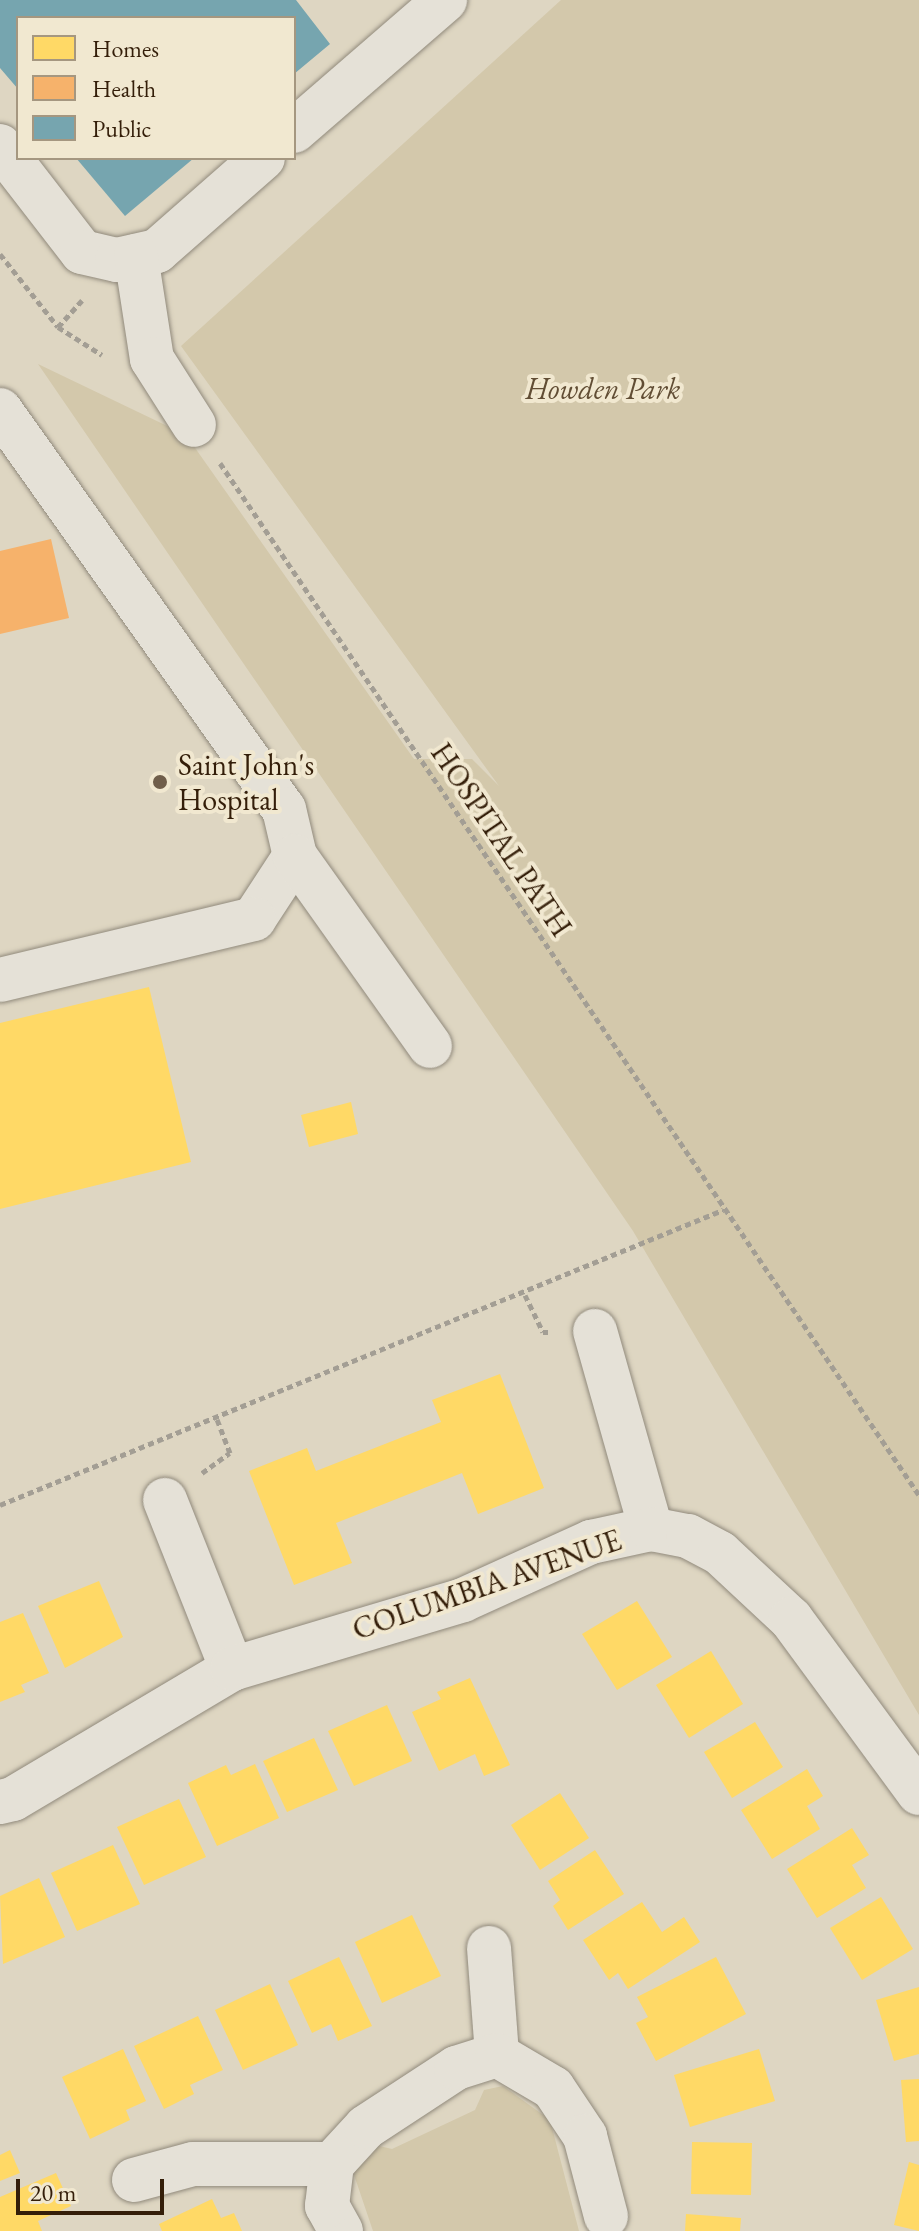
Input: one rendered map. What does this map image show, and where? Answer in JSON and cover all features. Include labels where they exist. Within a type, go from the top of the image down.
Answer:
[{"type":"street","points":[[296,129],[445,0]]},
{"type":"street","points":[[0,146],[82,252],[117,260],[157,251],[261,160]]},
{"type":"street","points":[[136,256],[152,359],[194,425]]},
{"type":"street","points":[[0,410],[16,457],[284,809],[295,856],[430,1046]]},
{"type":"street","points":[[0,980],[254,919],[295,856]]},
{"type":"street","name":"COLUMBIA AVENUE","points":[[595,1331],[651,1529]]},
{"type":"street","points":[[165,1500],[232,1669]]},
{"type":"street","name":"COLUMBIA AVENUE","points":[[0,1802],[13,1799],[232,1669],[463,1600],[591,1542],[651,1529],[688,1536],[720,1553],[791,1619],[919,1793]]},
{"type":"street","points":[[489,1948],[497,2055]]},
{"type":"street","points":[[341,2231],[327,2206],[332,2164],[366,2127],[456,2068],[497,2055],[553,2088],[585,2136],[606,2216]]},
{"type":"street","points":[[134,2180],[193,2164],[332,2164]]},
{"type":"path","points":[[0,254],[58,327],[105,357]]},
{"type":"path","name":"HOSPITAL PATH","points":[[194,425],[919,1495]]},
{"type":"path","points":[[0,1505],[723,1210]]},
{"type":"path","points":[[165,1500],[230,1453],[217,1419]]},
{"type":"green space","name":"Howden Park","points":[[561,0],[919,0],[919,1715],[633,1231],[38,364],[186,435],[414,759],[472,759],[499,786],[181,346]]},
{"type":"green space","points":[[503,2086],[550,2120],[579,2231],[373,2231],[352,2169],[375,2145],[392,2149],[475,2110],[484,2090]]},
{"type":"building: Homes","points":[[149,987],[191,1162],[0,1209],[0,1023]]},
{"type":"building: Homes","points":[[351,1102],[358,1134],[309,1147],[301,1115]]},
{"type":"building: Homes","points":[[500,1374],[544,1488],[478,1514],[462,1473],[336,1523],[352,1563],[294,1585],[249,1471],[307,1448],[316,1471],[441,1422],[432,1400]]},
{"type":"building: Homes","points":[[99,1581],[123,1637],[65,1668],[38,1606]]},
{"type":"building: Homes","points":[[637,1601],[672,1657],[617,1690],[582,1634]]},
{"type":"building: Homes","points":[[23,1613],[49,1673],[21,1685],[25,1692],[0,1702],[0,1622]]},
{"type":"building: Homes","points":[[711,1651],[743,1704],[689,1738],[656,1685]]},
{"type":"building: Homes","points":[[470,1678],[510,1765],[484,1776],[475,1754],[439,1771],[412,1712],[441,1699],[437,1692]]},
{"type":"building: Homes","points":[[387,1705],[412,1761],[354,1786],[328,1731]]},
{"type":"building: Homes","points":[[755,1722],[783,1767],[732,1798],[704,1752]]},
{"type":"building: Homes","points":[[314,1738],[338,1790],[287,1812],[263,1761]]},
{"type":"building: Homes","points":[[255,1764],[279,1818],[217,1846],[188,1783],[226,1765],[231,1775]]},
{"type":"building: Homes","points":[[807,1769],[823,1796],[807,1806],[820,1829],[772,1859],[741,1810]]},
{"type":"building: Homes","points":[[560,1793],[589,1838],[540,1870],[511,1825]]},
{"type":"building: Homes","points":[[179,1799],[206,1857],[144,1885],[117,1827]]},
{"type":"building: Homes","points":[[852,1828],[869,1855],[852,1865],[866,1888],[817,1918],[787,1869]]},
{"type":"building: Homes","points":[[113,1845],[140,1904],[77,1931],[51,1873]]},
{"type":"building: Homes","points":[[595,1850],[624,1894],[568,1930],[553,1906],[560,1900],[548,1881]]},
{"type":"building: Homes","points":[[39,1878],[65,1937],[3,1964],[0,1896]]},
{"type":"building: Homes","points":[[881,1897],[913,1949],[862,1980],[830,1928]]},
{"type":"building: Homes","points":[[642,1902],[662,1932],[684,1917],[700,1942],[628,1989],[618,1973],[609,1980],[583,1940]]},
{"type":"building: Homes","points":[[412,1915],[441,1976],[382,2003],[355,1942]]},
{"type":"building: Homes","points":[[339,1957],[372,2026],[338,2041],[331,2024],[312,2033],[288,1981]]},
{"type":"building: Homes","points":[[716,1957],[746,2014],[656,2061],[636,2023],[648,2017],[637,1997]]},
{"type":"building: Homes","points":[[270,1984],[298,2045],[243,2070],[215,2010]]},
{"type":"building: Homes","points":[[919,1987],[919,2054],[894,2061],[876,2000]]},
{"type":"building: Homes","points":[[198,2016],[223,2070],[190,2085],[194,2094],[164,2109],[134,2046]]},
{"type":"building: Homes","points":[[123,2049],[146,2101],[126,2110],[130,2120],[90,2139],[62,2077]]},
{"type":"building: Homes","points":[[759,2049],[775,2101],[690,2127],[674,2075]]},
{"type":"building: Homes","points":[[919,2079],[919,2141],[906,2142],[901,2080]]},
{"type":"building: Homes","points":[[692,2142],[752,2143],[751,2195],[691,2194]]},
{"type":"building: Homes","points":[[10,2150],[20,2173],[0,2181],[0,2155]]},
{"type":"building: Homes","points":[[909,2162],[919,2165],[919,2231],[894,2225]]},
{"type":"building: Homes","points":[[56,2173],[71,2206],[38,2221],[42,2231],[0,2231],[0,2197]]},
{"type":"building: Homes","points":[[212,2199],[221,2218],[234,2213],[242,2231],[162,2231],[159,2224]]},
{"type":"building: Homes","points":[[686,2214],[741,2218],[740,2231],[685,2231]]},
{"type":"building: Health","points":[[51,539],[69,618],[0,634],[0,551]]},
{"type":"building: Public","points":[[0,0],[296,0],[330,44],[296,72],[296,16],[16,16],[16,87],[0,68]]},
{"type":"building: Public","points":[[78,160],[192,160],[125,216]]},
{"type":"place","name":"Saint John's Hospital","points":[[160,782]]}]
